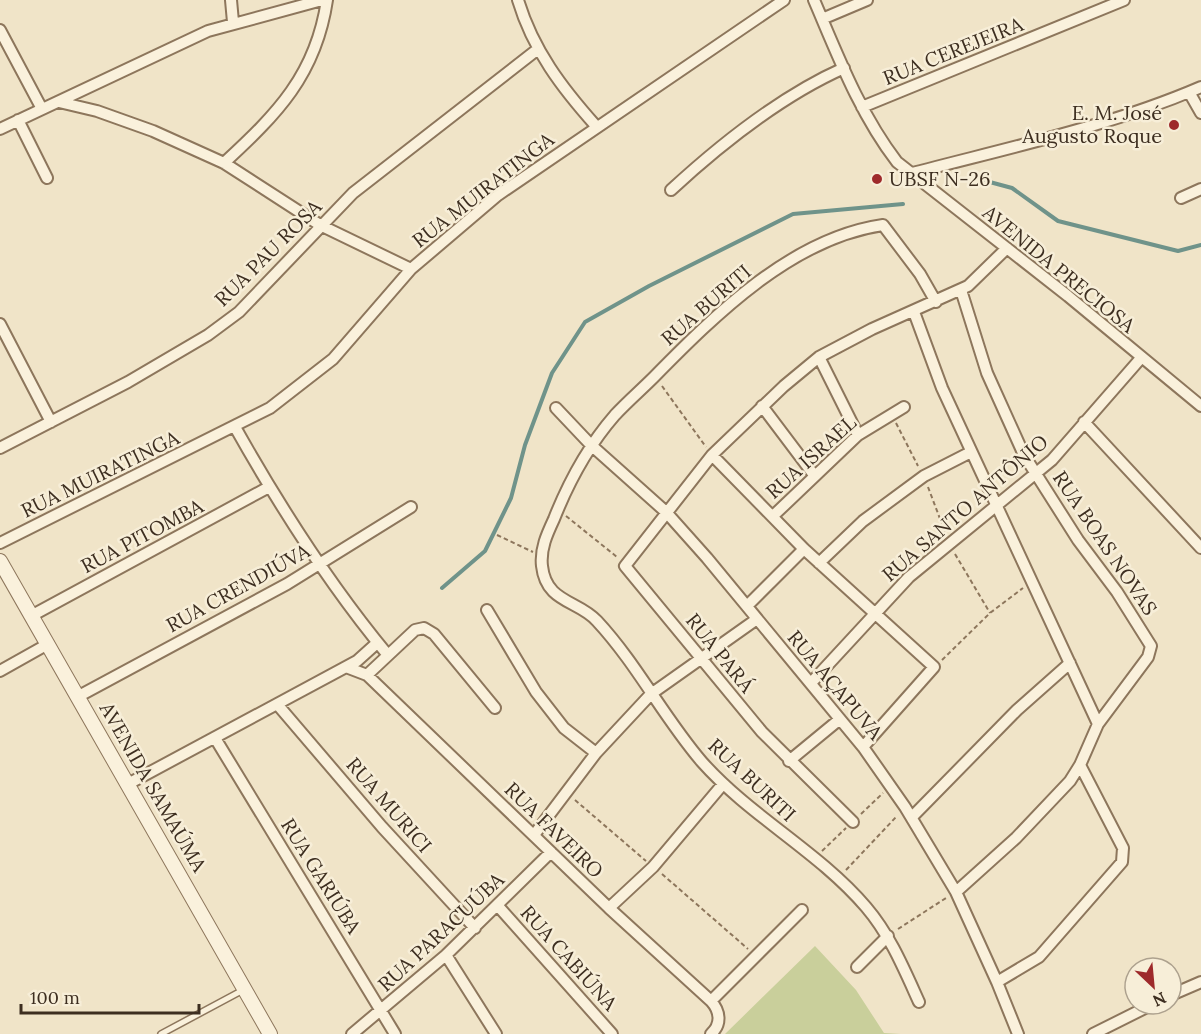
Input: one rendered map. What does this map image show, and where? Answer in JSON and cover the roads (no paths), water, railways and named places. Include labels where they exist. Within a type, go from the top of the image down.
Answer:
[{"type":"street","points":[[231,0],[232,22]]},
{"type":"street","points":[[0,129],[172,46],[232,22],[322,0]]},
{"type":"street","points":[[224,163],[265,125],[300,80],[323,27],[327,0]]},
{"type":"street","points":[[518,0],[538,50],[569,95],[596,126]]},
{"type":"street","name":"RUA MUIRATINGA","points":[[0,543],[235,427],[286,397],[333,359],[411,269],[498,195],[596,126],[784,0]]},
{"type":"street","name":"AVENIDA PRECIOSA","points":[[814,0],[862,107],[887,149],[909,174],[1007,248],[1201,406]]},
{"type":"street","points":[[822,19],[867,0]]},
{"type":"street","name":"RUA CEREJEIRA","points":[[862,107],[1124,0]]},
{"type":"street","points":[[0,30],[42,109]]},
{"type":"street","name":"RUA PAU ROSA","points":[[0,448],[208,335],[260,292],[320,225],[353,193],[538,50]]},
{"type":"street","points":[[670,190],[724,145],[782,104],[823,77],[844,68]]},
{"type":"street","points":[[909,174],[1099,123],[1201,87]]},
{"type":"street","points":[[1189,92],[1201,113]]},
{"type":"street","points":[[59,102],[97,111],[153,131],[224,163],[320,225],[411,269]]},
{"type":"street","points":[[18,120],[46,178]]},
{"type":"street","points":[[1180,198],[1201,189]]},
{"type":"street","name":"RUA BURITI","points":[[919,1002],[888,936],[867,908],[839,878],[723,784],[684,740],[596,620],[554,593],[544,574],[542,557],[545,540],[557,509],[591,445],[617,412],[710,320],[782,266],[843,237],[877,226],[885,227],[920,274],[936,302]]},
{"type":"street","points":[[666,512],[712,455],[762,406],[819,357],[872,329],[962,290],[976,280],[1007,248]]},
{"type":"street","name":"RUA BOAS NOVAS","points":[[962,290],[987,373],[1008,424],[1078,540],[1146,635],[1151,650],[1149,657],[1098,724]]},
{"type":"street","points":[[914,312],[942,388],[1098,724],[1080,765],[1070,781],[1016,837],[956,892]]},
{"type":"street","points":[[0,324],[51,422]]},
{"type":"street","points":[[819,357],[858,435]]},
{"type":"street","name":"RUA SANTO ANTÔNIO","points":[[811,683],[909,577],[1037,474],[1141,358]]},
{"type":"street","points":[[762,406],[814,475]]},
{"type":"street","name":"RUA ISRAEL","points":[[773,516],[858,435],[904,407]]},
{"type":"street","name":"RUA AÇAPUVA","points":[[556,408],[591,445],[666,512],[748,605],[863,747],[906,807],[956,892],[998,982],[1018,1034]]},
{"type":"street","points":[[1084,422],[1201,548]]},
{"type":"street","points":[[235,427],[269,487],[344,603],[387,654]]},
{"type":"street","points":[[819,563],[864,521],[924,476],[971,452]]},
{"type":"street","points":[[712,455],[804,549],[934,667],[863,747]]},
{"type":"street","name":"RUA PITOMBA","points":[[31,616],[269,487]]},
{"type":"street","name":"RUA CRENDIÚVA","points":[[79,696],[319,564],[411,507]]},
{"type":"street","name":"RUA PARÁ","points":[[666,512],[625,566],[735,700],[789,761],[853,822]]},
{"type":"street","points":[[748,605],[804,549]]},
{"type":"street","name":"AVENIDA SAMAÚMA","points":[[0,561],[270,1034]]},
{"type":"street","points":[[488,610],[536,692],[564,728],[596,753]]},
{"type":"street","points":[[534,835],[596,753],[651,694],[758,619]]},
{"type":"street","points":[[367,675],[387,654],[420,628],[435,634],[495,708]]},
{"type":"street","points":[[128,783],[357,661],[377,643]]},
{"type":"street","points":[[0,671],[48,644]]},
{"type":"street","points":[[912,818],[1017,710],[1070,663]]},
{"type":"street","name":"RUA FAVEIRO","points":[[346,667],[367,675],[609,908],[711,1001]]},
{"type":"street","name":"RUA MURICI","points":[[277,704],[382,827],[475,928]]},
{"type":"street","points":[[789,761],[840,719]]},
{"type":"street","name":"RUA GARIÚBA","points":[[215,738],[395,1034]]},
{"type":"street","points":[[998,982],[1039,957],[1122,862],[1123,848],[1080,765]]},
{"type":"street","points":[[609,908],[654,867],[723,784]]},
{"type":"street","name":"RUA PARACUÚBA","points":[[352,1034],[446,955],[551,852]]},
{"type":"street","name":"RUA CABIÚNA","points":[[498,906],[612,1034]]},
{"type":"street","points":[[713,1032],[719,1021],[718,1012],[711,1001],[802,910]]},
{"type":"street","points":[[857,967],[888,936]]},
{"type":"street","points":[[446,955],[496,1034]]},
{"type":"street","points":[[1183,990],[1201,982]]},
{"type":"street","points":[[1093,1034],[1129,1016]]},
{"type":"lane","points":[[161,1034],[246,989]]},
{"type":"waterway","points":[[986,181],[1012,188],[1058,221],[1178,251],[1201,245]]},
{"type":"waterway","points":[[442,588],[485,551],[511,498],[525,445],[552,373],[585,322],[649,286],[793,214],[903,204]]},
{"type":"place","name":"E. M. José Augusto Roque","points":[[1174,125]]},
{"type":"place","name":"UBSF N-26","points":[[877,179]]}]
